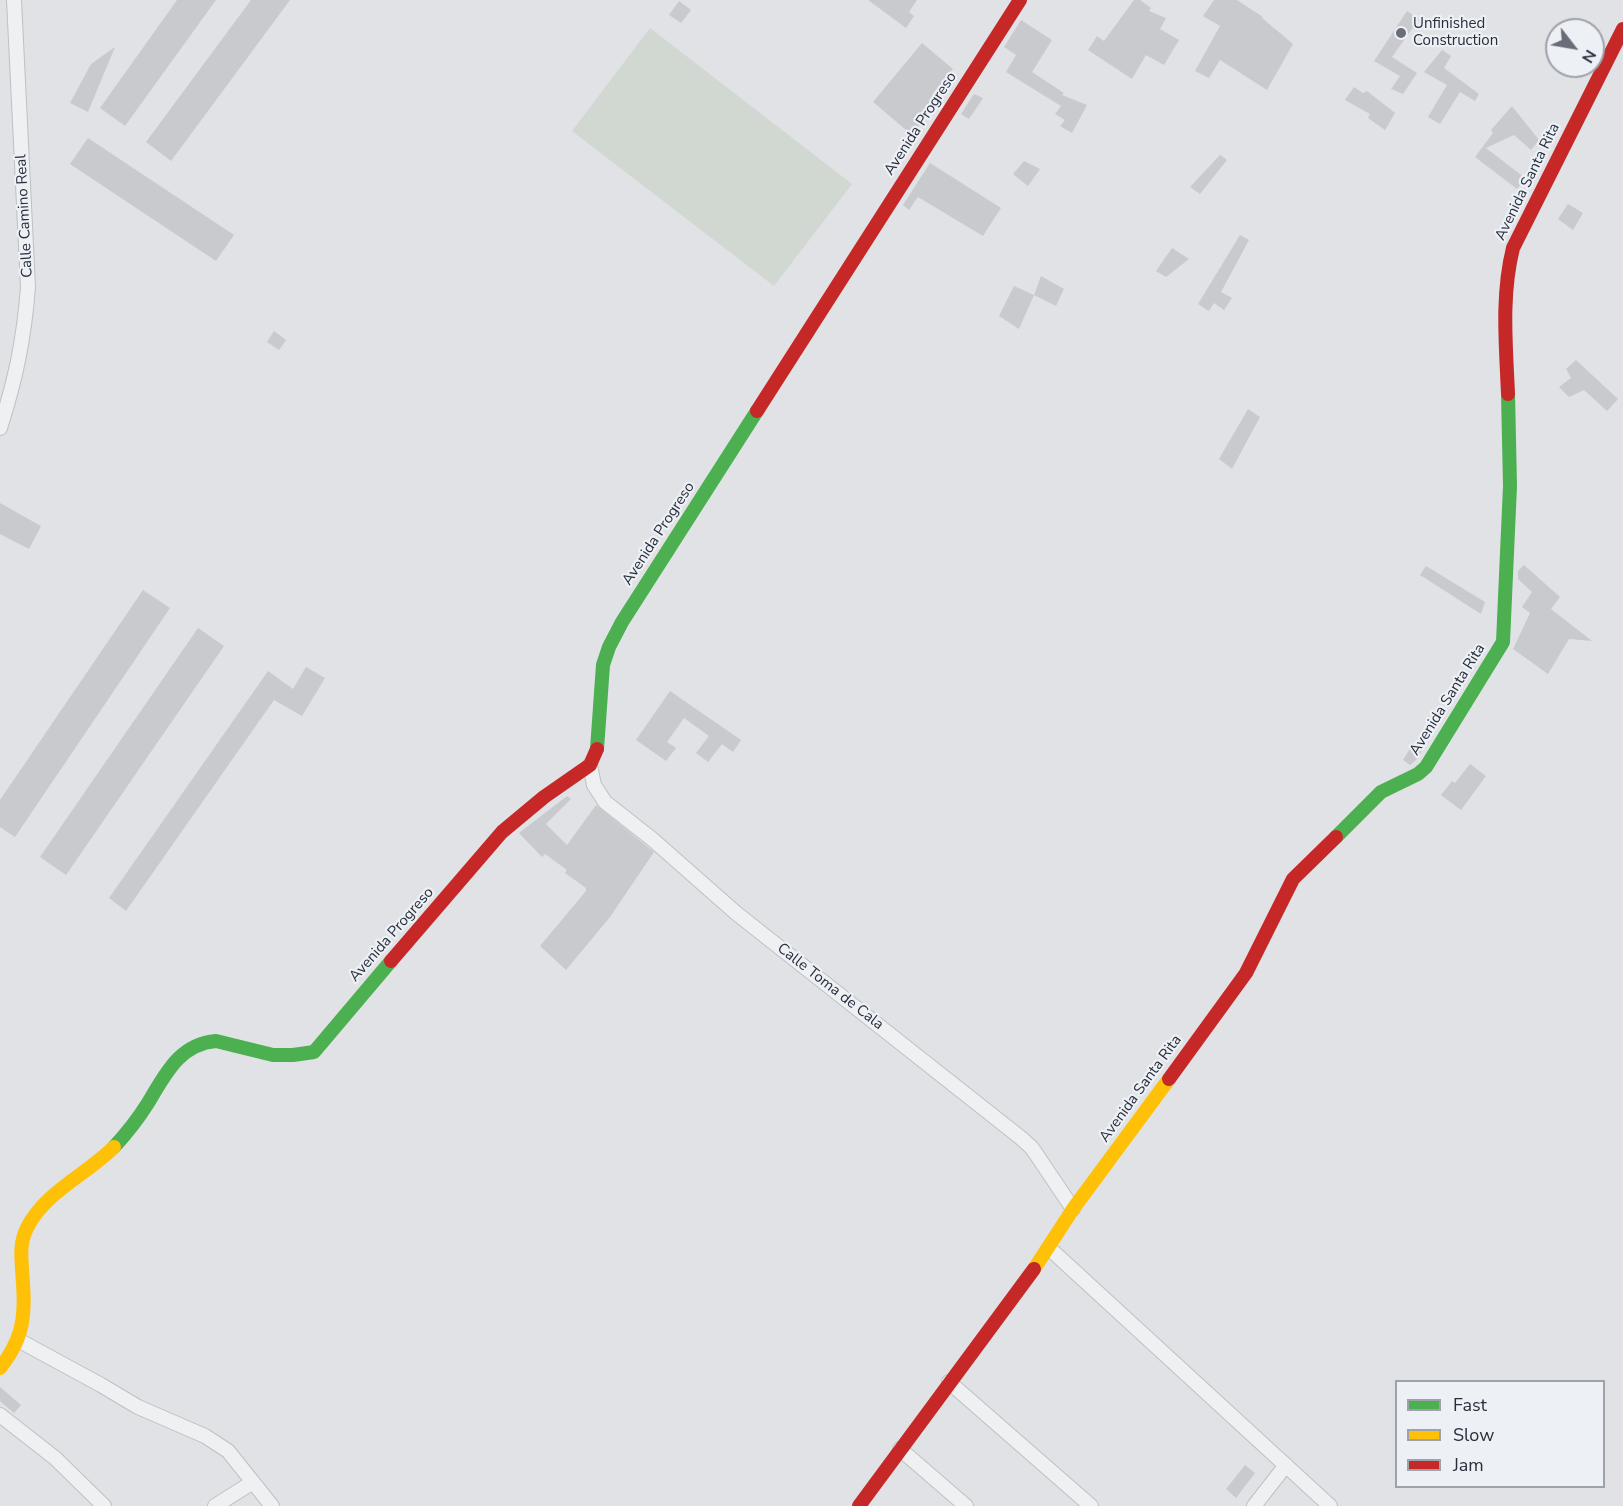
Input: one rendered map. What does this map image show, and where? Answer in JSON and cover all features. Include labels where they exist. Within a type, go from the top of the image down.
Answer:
[{"type":"street","name":"Calle Camino Real","points":[[0,428],[16,377],[25,328],[28,287],[14,0]]},
{"type":"street","name":"Avenida Progreso","points":[[20,1341],[24,1311],[21,1245],[33,1219],[50,1196],[108,1153],[146,1106],[172,1062],[184,1051],[199,1043],[215,1040],[232,1042],[258,1053],[291,1056],[314,1052],[502,832],[544,797],[590,765],[597,752],[603,665],[622,622],[1020,0]]},
{"type":"street","name":"Avenida Santa Rita","points":[[859,1506],[1049,1248],[1074,1209],[1246,973],[1293,879],[1381,792],[1418,774],[1426,767],[1502,646],[1510,486],[1505,301],[1508,268],[1513,248],[1538,195],[1623,29]]},
{"type":"street","name":"Calle Toma de Cala","points":[[590,765],[594,785],[605,802],[652,839],[735,913],[1021,1138],[1032,1149],[1074,1209]]},
{"type":"street","points":[[1049,1248],[1330,1506]]},
{"type":"street","points":[[0,1368],[20,1341],[138,1407],[204,1436],[228,1451],[272,1506]]},
{"type":"street","points":[[949,1382],[1092,1506]]},
{"type":"street","points":[[0,1415],[55,1458],[104,1506]]},
{"type":"street","points":[[900,1449],[966,1506]]},
{"type":"street","points":[[1254,1506],[1286,1465]]},
{"type":"street","points":[[215,1506],[253,1482]]},
{"type":"shaded area","points":[[650,28],[852,184],[774,286],[572,131]]},
{"type":"building","points":[[177,0],[216,0],[125,126],[100,108]]},
{"type":"building","points":[[251,0],[290,0],[171,161],[146,142]]},
{"type":"building","points":[[868,0],[917,0],[909,12],[914,16],[906,28]]},
{"type":"building","points":[[1134,0],[1140,0],[1151,8],[1149,11],[1166,18],[1160,29],[1179,40],[1164,65],[1146,55],[1132,79],[1088,50],[1097,36],[1104,41]]},
{"type":"building","points":[[1214,0],[1237,0],[1263,17],[1293,44],[1267,90],[1220,60],[1209,78],[1195,71],[1220,26],[1203,16]]},
{"type":"building","points":[[679,1],[691,10],[681,23],[669,15]]},
{"type":"building","points":[[1407,11],[1419,19],[1392,57],[1417,73],[1403,94],[1391,89],[1400,76],[1374,61]]},
{"type":"building","points":[[1021,20],[1052,40],[1032,72],[1064,93],[1062,95],[1087,105],[1072,133],[1060,126],[1065,120],[1055,114],[1061,106],[1006,72],[1016,55],[1004,47]]},
{"type":"building","points":[[922,43],[953,69],[932,95],[937,99],[919,120],[922,123],[912,135],[873,102]]},
{"type":"building","points":[[115,47],[88,112],[70,103],[91,64]]},
{"type":"building","points":[[1442,50],[1451,56],[1444,68],[1479,94],[1475,101],[1460,92],[1440,124],[1428,117],[1447,85],[1424,72]]},
{"type":"building","points":[[1354,87],[1363,93],[1367,91],[1395,113],[1385,130],[1368,118],[1370,114],[1345,100]]},
{"type":"building","points":[[974,94],[983,98],[969,119],[961,114]]},
{"type":"building","points":[[1512,106],[1539,140],[1531,150],[1514,135],[1486,148],[1525,178],[1517,189],[1475,157],[1493,133],[1491,130]]},
{"type":"building","points":[[88,138],[234,235],[216,261],[70,164]]},
{"type":"building","points":[[1220,155],[1227,160],[1200,194],[1190,187]]},
{"type":"building","points":[[1024,161],[1040,169],[1028,186],[1013,174]]},
{"type":"building","points":[[930,163],[1001,208],[983,236],[918,197],[909,210],[903,205]]},
{"type":"building","points":[[1568,204],[1583,213],[1573,230],[1558,219]]},
{"type":"building","points":[[1240,235],[1249,240],[1221,292],[1232,298],[1224,310],[1214,303],[1209,311],[1198,304]]},
{"type":"building","points":[[1172,248],[1189,259],[1166,277],[1156,271]]},
{"type":"building","points":[[1041,276],[1064,289],[1056,306],[1034,295]]},
{"type":"building","points":[[1014,286],[1034,295],[1019,329],[999,316]]},
{"type":"building","points":[[274,331],[286,340],[279,350],[267,342]]},
{"type":"building","points":[[1576,360],[1618,399],[1607,411],[1584,390],[1569,397],[1559,387],[1571,378],[1566,369]]},
{"type":"building","points":[[1248,409],[1260,417],[1232,469],[1219,459]]},
{"type":"building","points":[[0,503],[41,526],[29,549],[0,534]]},
{"type":"building","points":[[1524,565],[1560,597],[1551,609],[1592,641],[1569,639],[1548,674],[1513,649],[1530,613],[1522,607],[1532,592],[1518,579],[1518,571]]},
{"type":"building","points":[[1426,566],[1485,602],[1481,614],[1420,575]]},
{"type":"building","points":[[143,590],[170,608],[15,837],[0,827],[0,800]]},
{"type":"building","points":[[198,628],[224,646],[66,875],[40,857]]},
{"type":"building","points":[[306,667],[325,678],[302,716],[274,700],[126,911],[109,898],[268,671],[293,689]]},
{"type":"building","points":[[670,691],[741,740],[733,752],[722,744],[708,762],[696,753],[709,736],[684,718],[667,742],[676,748],[666,761],[636,740]]},
{"type":"building","points":[[1413,744],[1422,750],[1410,765],[1403,760]]},
{"type":"building","points":[[1470,764],[1486,776],[1461,810],[1441,795],[1452,781],[1455,783]]},
{"type":"building","points":[[567,796],[571,799],[546,824],[567,845],[596,805],[654,852],[610,917],[566,970],[540,946],[586,891],[586,888],[565,873],[567,870],[545,854],[542,857],[519,833]]},
{"type":"building","points":[[0,1387],[21,1405],[14,1413],[0,1401]]},
{"type":"building","points":[[1245,1465],[1255,1473],[1236,1498],[1226,1489]]},
{"type":"traffic: fast","points":[[1336,837],[1381,792],[1418,774],[1426,767],[1503,642],[1510,486],[1508,394]]},
{"type":"traffic: fast","points":[[597,749],[603,665],[609,647],[622,622],[757,411]]},
{"type":"traffic: fast","points":[[114,1147],[140,1115],[174,1063],[192,1048],[216,1041],[273,1055],[314,1052],[391,961]]},
{"type":"traffic: slow","points":[[1034,1269],[1073,1209],[1169,1079]]},
{"type":"traffic: slow","points":[[0,1368],[9,1356],[20,1333],[24,1297],[21,1258],[23,1238],[27,1228],[44,1204],[114,1147]]},
{"type":"traffic: jam","points":[[757,411],[1020,0]]},
{"type":"traffic: jam","points":[[1508,394],[1506,302],[1513,248],[1623,29]]},
{"type":"traffic: jam","points":[[391,961],[502,832],[544,797],[590,765],[597,749]]},
{"type":"traffic: jam","points":[[1169,1079],[1246,973],[1293,879],[1336,837]]},
{"type":"traffic: jam","points":[[859,1506],[1034,1269]]},
{"type":"place","name":"Unfinished Construction","points":[[1401,33]]}]
